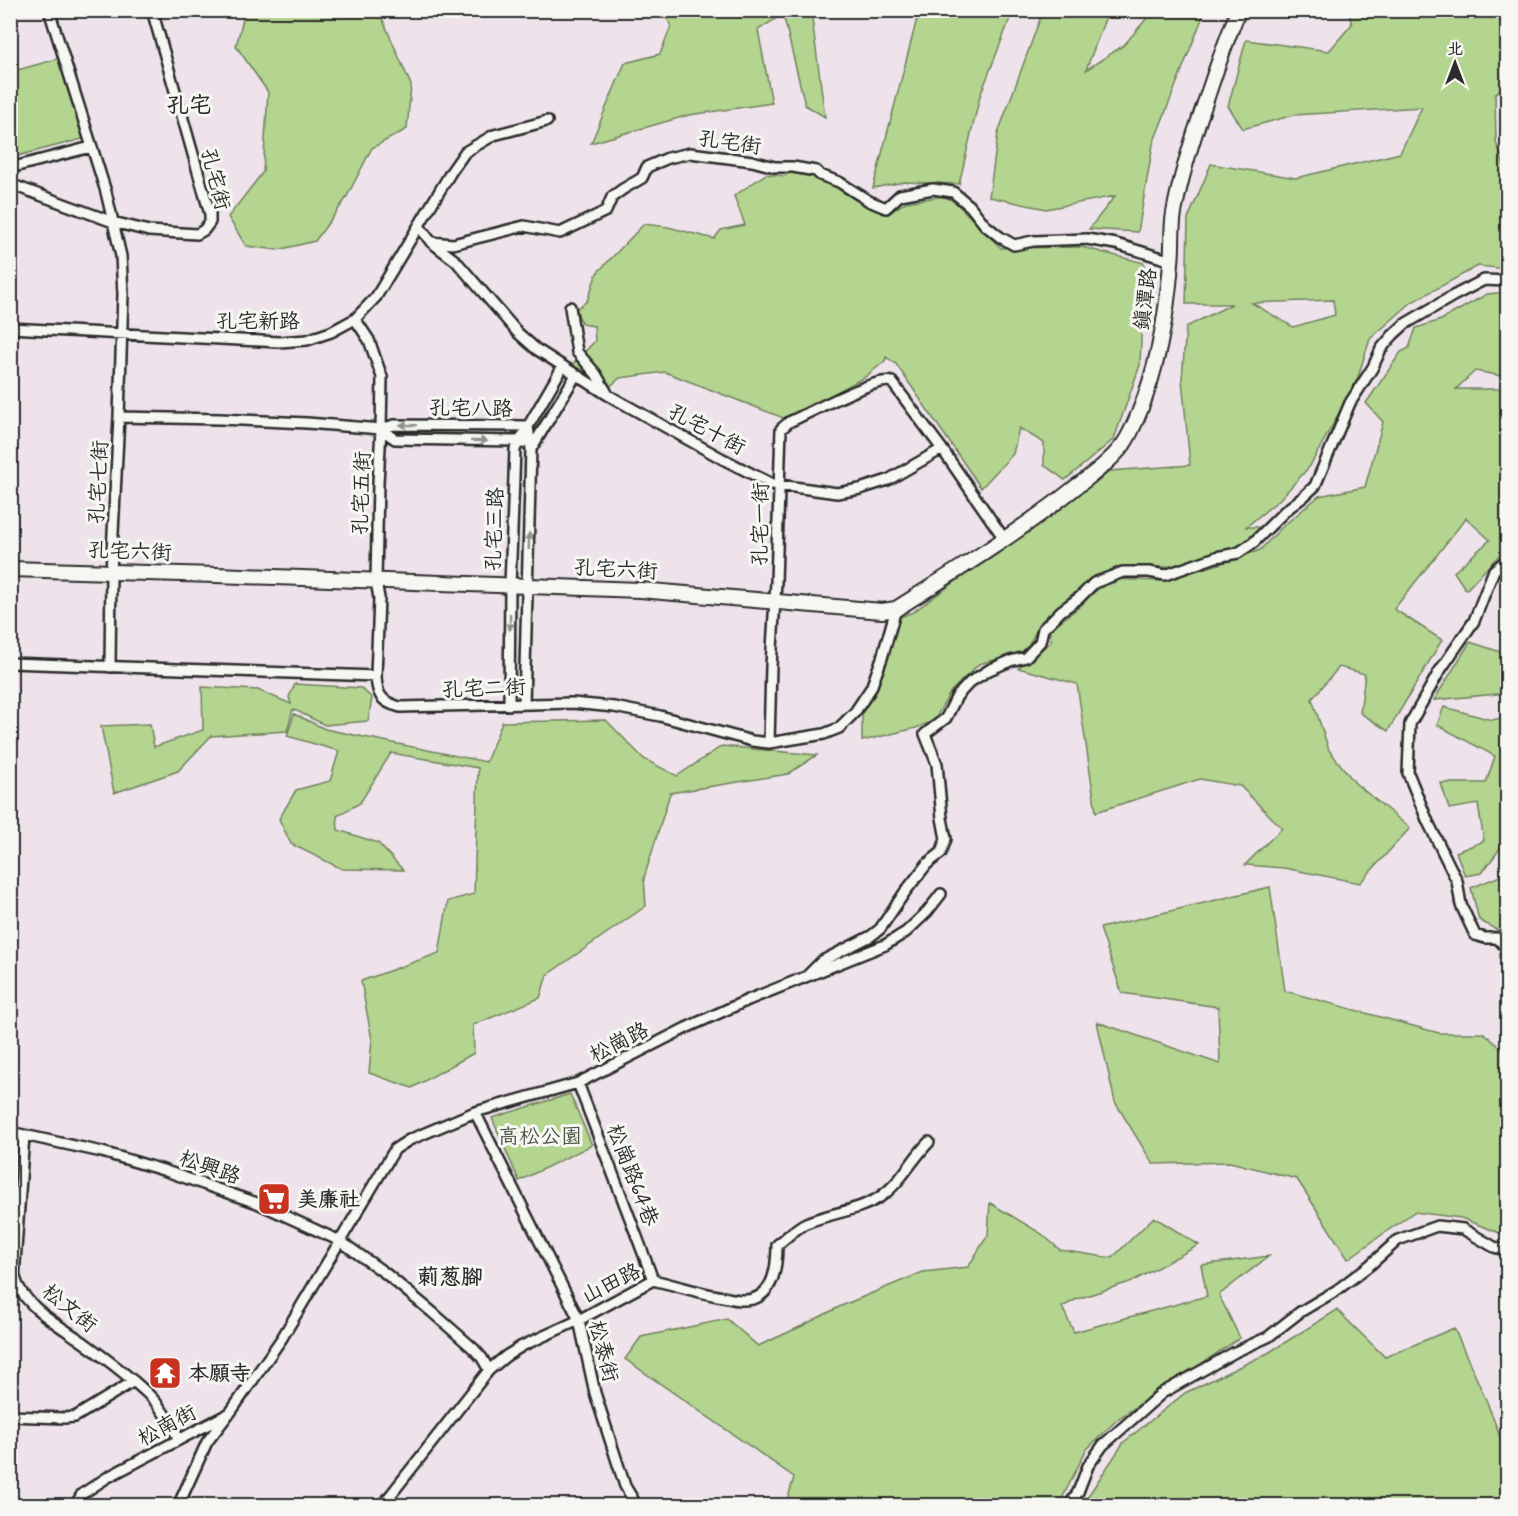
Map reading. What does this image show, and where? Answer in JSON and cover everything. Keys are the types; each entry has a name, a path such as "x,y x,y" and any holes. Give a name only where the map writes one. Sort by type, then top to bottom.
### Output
{"street":[{"path":"49,10 114,222 121,256 122,334"},
{"name":"孔宅街","path":"10,184 114,222 148,231 197,234 204,230 210,222 210,214 152,10"},
{"name":"鎮潭路","path":"1005,540 1099,469 1123,445 1134,425 1154,373 1162,337 1172,261 1171,234 1174,212 1188,151 1239,10"},
{"name":"孔宅新路","path":"10,328 289,342 307,340 331,332 355,319 376,297 465,152 494,135 548,121"},
{"path":"12,164 91,147"},
{"name":"孔宅街","path":"431,242 453,244 524,225 560,233 606,211 612,197 642,178 647,167 668,158 690,153 752,161 775,167 816,171 885,208 900,195 933,189 953,192 970,206 985,225 1000,237 1014,244 1087,239 1116,244 1172,261"},
{"path":"418,226 431,242"},
{"name":"孔宅十街","path":"431,242 456,261 518,333 536,349 608,395 772,484 837,493 860,489 888,480 942,449"},
{"path":"804,978 822,962 880,929 927,864 941,853 946,839 937,764 926,734 946,718 957,696 970,682 989,670 1026,657 1040,642 1043,629 1060,611 1079,598 1094,583 1124,572 1166,575 1216,557 1238,553 1253,543 1286,510 1315,486 1350,403 1381,350 1393,335 1405,324 1484,280 1508,281"},
{"path":"570,307 577,352 596,374 608,395"},
{"name":"孔宅五街","path":"355,319 369,340 382,377 376,581 379,598 376,676"},
{"name":"孔宅七街","path":"110,667 111,572 122,334"},
{"name":"孔宅三路","path":"509,705 510,585 515,449 563,366"},
{"name":"孔宅三路","path":"524,704 531,448 576,375"},
{"name":"孔宅一街","path":"769,743 781,429 789,422 869,385 887,380 892,382 942,449"},
{"name":"孔宅八路","path":"119,417 220,419 381,429 394,424 528,426 531,448"},
{"name":"孔宅八路","path":"381,429 395,439 519,441 531,448"},
{"path":"896,609 1005,540 942,449"},
{"path":"1508,559 1494,570 1474,621 1439,672 1410,724 1408,773 1428,822 1457,881 1461,905 1475,935 1497,938 1508,949"},
{"name":"孔宅六街","path":"10,569 640,590 882,611 896,609"},
{"name":"孔宅二街","path":"376,676 376,686 381,698 387,704 400,708 572,703 614,707 660,716 752,741 769,743 824,734 839,728 855,711 871,688 896,609"},
{"path":"10,663 376,676"},
{"name":"松崗路","path":"340,1241 395,1149 409,1140 475,1112 578,1083 686,1028 748,1000 885,945 906,932 927,912 941,894"},
{"name":"松崗路64巷","path":"578,1083 653,1280"},
{"name":"松泰街","path":"475,1112 579,1320 595,1393 625,1486 637,1506"},
{"name":"松興路","path":"10,1132 102,1152 164,1170 257,1203 340,1241 432,1312 474,1349 489,1370"},
{"name":"松文街","path":"24,1135 15,1278 31,1302 45,1317 85,1343 150,1396 163,1412 179,1439"},
{"name":"山田路","path":"382,1506 489,1370 506,1356 653,1280 742,1301 754,1299 766,1291 773,1278 776,1269 777,1245 804,1224 852,1209 880,1197 899,1181 902,1174 929,1142"},
{"path":"1069,1506 1078,1492 1088,1467 1103,1445 1162,1394 1235,1352 1268,1337 1300,1312 1337,1290 1398,1240 1437,1226 1463,1229 1508,1251"},
{"name":"松南街","path":"75,1506 82,1494 95,1485 230,1413 282,1338 340,1241"},
{"path":"10,1416 75,1417 134,1381"},
{"path":"178,1506 207,1442 230,1413"}],"green space":[{"path":"245,11 379,11 411,85 407,129 372,148 345,200 315,241 278,250 246,246 228,217 263,172 268,92 236,46"},
{"path":"663,11 811,11 825,117 805,105 783,14 758,30 772,103 689,115 591,143 625,63 660,54 671,26"},
{"path":"919,11 1013,11 980,96 959,184 904,182 873,188"},
{"path":"1043,11 1108,11 1086,70 1124,45 1153,11 1205,11 1153,144 1138,232 1089,229 1115,196 1046,209 989,197 998,133"},
{"path":"1348,11 1507,11 1507,83 1495,94 1496,142 1507,174 1507,269 1478,266 1412,302 1370,339 1357,380 1310,466 1280,499 1246,527 1261,527 1243,544 1190,562 1166,567 1120,566 1071,595 1035,633 1025,652 979,664 951,691 934,721 916,728 862,741 862,710 875,695 900,617 913,612 1096,480 1098,482 1109,471 1190,465 1182,379 1186,327 1232,304 1186,304 1188,219 1211,164 1296,178 1400,153 1422,107 1294,115 1243,129 1228,106 1246,40 1329,51 1352,24","holes":["1333,300 1335,315 1293,327 1252,303"]},
{"path":"61,58 86,138 17,156 11,142 10,72"},
{"path":"792,171 824,174 878,207 891,212 906,202 944,196 955,202 1001,248 1082,247 1144,263 1140,365 1114,439 1065,480 1044,465 1044,443 1019,428 1013,454 981,488 896,364 886,357 885,361 865,377 786,419 665,372 620,378 608,388 572,365 595,341 594,326 582,324 576,309 587,301 597,273 644,224 668,227 714,239 721,230 745,225 734,196 766,174 785,176"},
{"path":"1507,292 1507,377 1475,371 1456,389 1503,389 1507,387 1507,547 1466,590 1454,572 1490,540 1466,518 1394,609 1442,640 1388,731 1360,713 1365,674 1339,667 1312,699 1329,750 1355,783 1410,828 1360,883 1284,868 1245,865 1282,828 1240,786 1200,779 1096,812 1077,684 1018,668 1051,642 1050,629 1077,609 1094,592 1114,579 1159,581 1260,550 1282,527 1319,496 1365,487 1383,422 1366,403 1401,352 1409,348 1416,328 1441,320 1487,294"},
{"path":"1470,642 1507,654 1507,693 1434,700"},
{"path":"295,684 361,688 372,698 368,721 325,725 293,709 287,731 211,736 178,771 114,793 101,726 150,724 154,747 203,730 202,687 258,690 291,704 289,697"},
{"path":"1444,707 1492,720 1507,717 1507,839 1482,873 1465,876 1456,852 1484,841 1478,804 1449,809 1441,783 1486,783 1495,756 1437,725"},
{"path":"294,714 325,729 486,762 502,722 606,720 644,759 677,776 722,746 817,755 788,774 670,793 644,878 646,906 547,975 540,998 473,1025 474,1053 412,1088 369,1073 372,1040 361,981 439,953 448,901 474,894 478,768 391,753 360,803 337,816 338,830 378,843 403,870 342,869 291,844 279,819 296,790 330,781 339,751 287,736"},
{"path":"1507,873 1507,936 1479,920 1471,888"},
{"path":"1270,887 1285,991 1439,1033 1484,1033 1507,1054 1507,1236 1461,1218 1414,1212 1348,1259 1297,1179 1230,1162 1153,1164 1115,1102 1097,1022 1220,1064 1218,1007 1122,993 1100,928"},
{"name":"高松公園","path":"570,1094 592,1145 519,1181 492,1118"},
{"path":"990,1203 1042,1234 1060,1250 1112,1258 1154,1217 1199,1245 1133,1281 1077,1299 1062,1307 1074,1332 1207,1296 1201,1265 1269,1256 1219,1295 1240,1338 1119,1418 1086,1450 1059,1505 786,1505 794,1477 625,1359 641,1337 727,1319 758,1346 841,1306 923,1272 968,1267 988,1235"},
{"path":"1337,1310 1385,1357 1454,1328 1487,1402 1507,1455 1507,1505 1082,1505 1124,1442 1185,1393 1268,1353"}],"place":[{"name":"美廉社","path":"274,1199"},
{"name":"本願寺","path":"165,1373"}],"district":[{"name":"孔宅","path":"189,104"},
{"name":"莿葱腳","path":"450,1276"}]}
